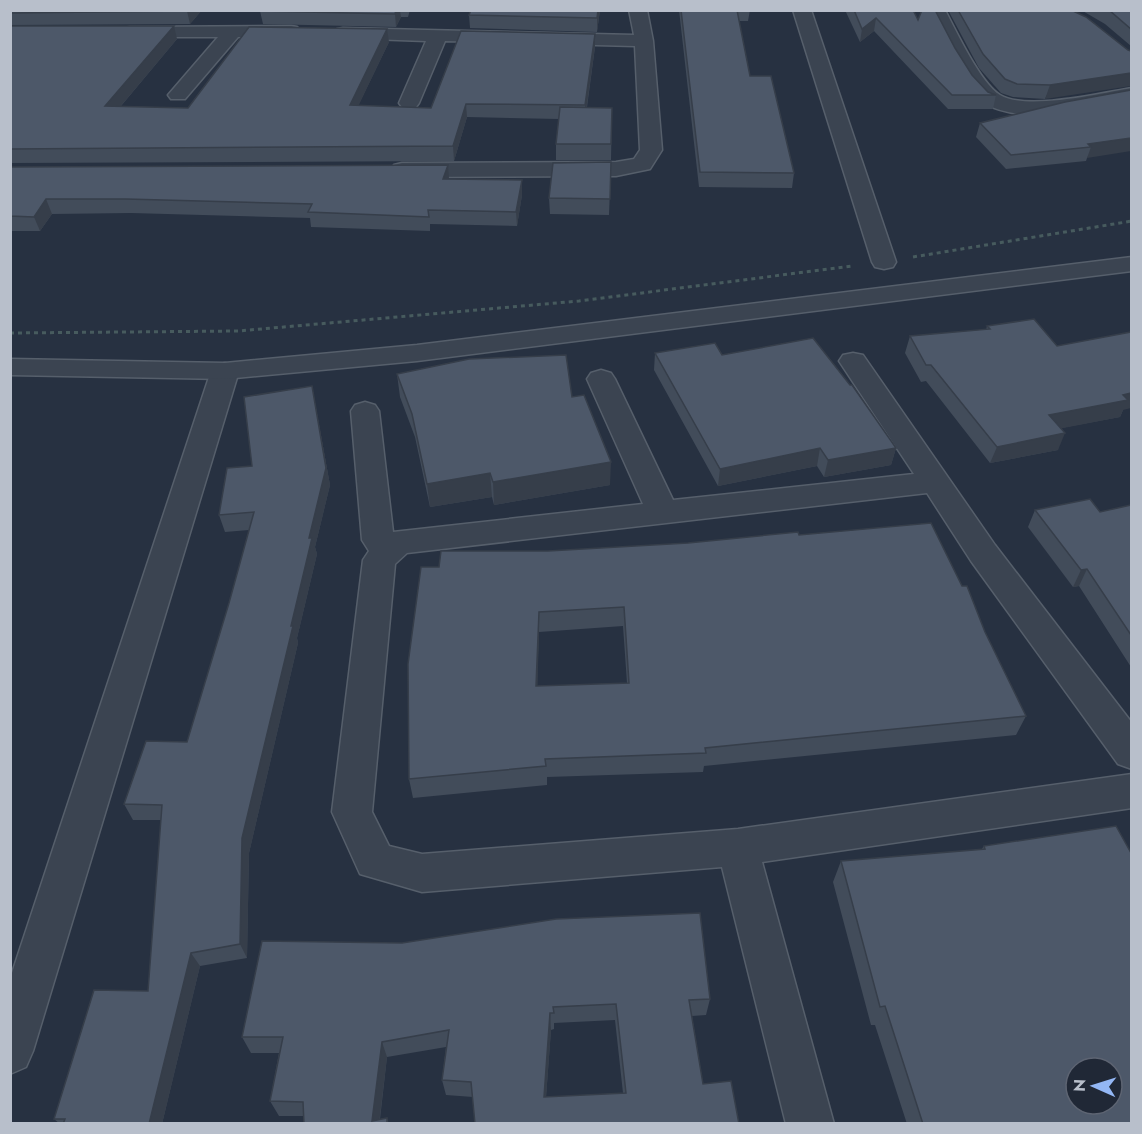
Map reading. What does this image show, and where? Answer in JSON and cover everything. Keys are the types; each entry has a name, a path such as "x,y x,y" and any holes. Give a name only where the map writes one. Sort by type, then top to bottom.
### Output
{"street":[{"path":"379,170 616,169 642,164 651,150 644,40 638,10"},
{"path":"802,10 884,262"},
{"path":"936,10 954,44 990,98 1005,106 1030,109 1131,94"},
{"path":"178,95 233,31"},
{"path":"107,32 319,32 644,40"},
{"path":"409,103 438,35"},
{"path":"10,368 225,371 429,352 1131,264"},
{"path":"853,361 982,553 1131,753"},
{"path":"10,1051 225,371"},
{"path":"602,379 663,513"},
{"path":"365,411 378,540 388,552"},
{"path":"935,482 398,542 379,560 352,812 375,861 422,873 738,847 1131,791"},
{"path":"738,847 810,1124"}],"path":[{"path":"10,333 238,331 579,301 884,262 1131,221"}],"building":[{"path":"10,10 188,10 10,13"},
{"path":"261,10 396,10 395,14"},
{"path":"471,10 598,10 597,18 469,15"},
{"path":"681,10 737,10 750,76 771,76 794,173 700,172"},
{"path":"854,10 913,10 918,20 922,10 935,10 972,75 988,92 996,95 952,95 876,18 862,29"},
{"path":"958,10 1071,10 1086,17 1131,51 1131,73 1050,85 1017,84 1005,79 983,54"},
{"path":"1108,10 1131,10 1131,29 1110,11"},
{"path":"10,26 174,26 105,106 188,108 249,27 387,29 350,105 431,108 461,31 595,34 585,105 466,104 453,146 10,149"},
{"path":"1131,90 1131,138 1088,144 1091,147 1011,155 980,123 1065,102"},
{"path":"560,107 612,108 611,144 556,144"},
{"path":"611,162 610,199 549,198 553,163"},
{"path":"448,165 443,179 522,180 516,212 428,210 429,217 308,212 312,204 46,199 34,217 10,216 10,167"},
{"path":"1034,319 1057,346 1131,332 1131,393 1123,395 1128,400 1049,415 1065,433 997,447 931,365 926,365 910,336 990,329 987,326"},
{"path":"813,338 852,385 896,448 828,460 820,448 720,469 655,353 715,343 722,355"},
{"path":"566,355 572,397 584,395 611,462 493,482 490,473 427,484 412,414 397,374 469,359"},
{"path":"312,386 326,468 309,538 312,538 291,626 293,626 242,838 240,944 191,953 149,1124 63,1124 65,1119 54,1119 94,990 148,991 162,805 124,804 146,741 187,742 229,603 254,512 219,515 227,468 252,466 244,397"},
{"path":"1090,499 1100,512 1131,505 1131,635 1087,569 1081,570 1035,510"},
{"path":"931,523 962,586 967,586 985,632 1026,716 705,748 706,753 545,759 546,766 409,779 408,664 421,567 439,567 441,551 548,551 688,543 798,532 799,535","holes":["624,607 629,683 536,686 539,612"]},
{"path":"1116,826 1131,853 1131,1124 923,1124 885,1006 880,1007 841,861 985,849 984,846"},
{"path":"700,913 710,999 689,1000 703,1084 731,1081 739,1124 475,1124 471,1082 442,1080 449,1030 382,1042 372,1121 387,1118 387,1124 304,1124 303,1102 270,1101 283,1037 242,1037 262,941 402,943 556,919","holes":["616,1004 626,1093 544,1097 550,1013 554,1013 553,1007"]}]}
